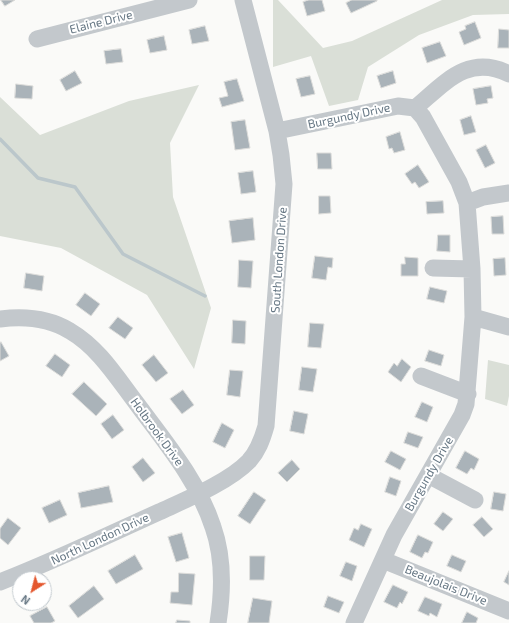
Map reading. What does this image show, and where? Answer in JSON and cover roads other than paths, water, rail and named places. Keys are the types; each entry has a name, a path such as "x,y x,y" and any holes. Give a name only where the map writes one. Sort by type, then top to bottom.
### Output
{"street":[{"name":"Elaine Drive","path":"37,38 189,0"},
{"name":"South London Drive","path":"199,493 235,472 248,461 260,445 266,426 284,197 283,170 277,131 243,0"},
{"path":"415,108 443,83 462,71 483,66 494,68 509,74"},
{"name":"Burgundy Drive","path":"277,131 380,108 406,106 415,108 423,117 442,150 467,203 472,269 473,317 468,394 462,415 382,560 354,623"},
{"path":"467,203 483,197 509,193"},
{"path":"434,268 472,269"},
{"name":"Holbrook Drive","path":"0,319 18,316 45,320 69,330 91,346 158,432 199,493 214,528 222,562 218,623"},
{"path":"473,317 509,327"},
{"path":"421,376 468,394"},
{"path":"428,475 475,500"},
{"name":"North London Drive","path":"0,582 49,563 199,493"},
{"name":"Beaujolais Drive","path":"382,560 509,611"}],"waterway":[{"path":"0,139 38,178 75,187 123,254 205,296"}]}
